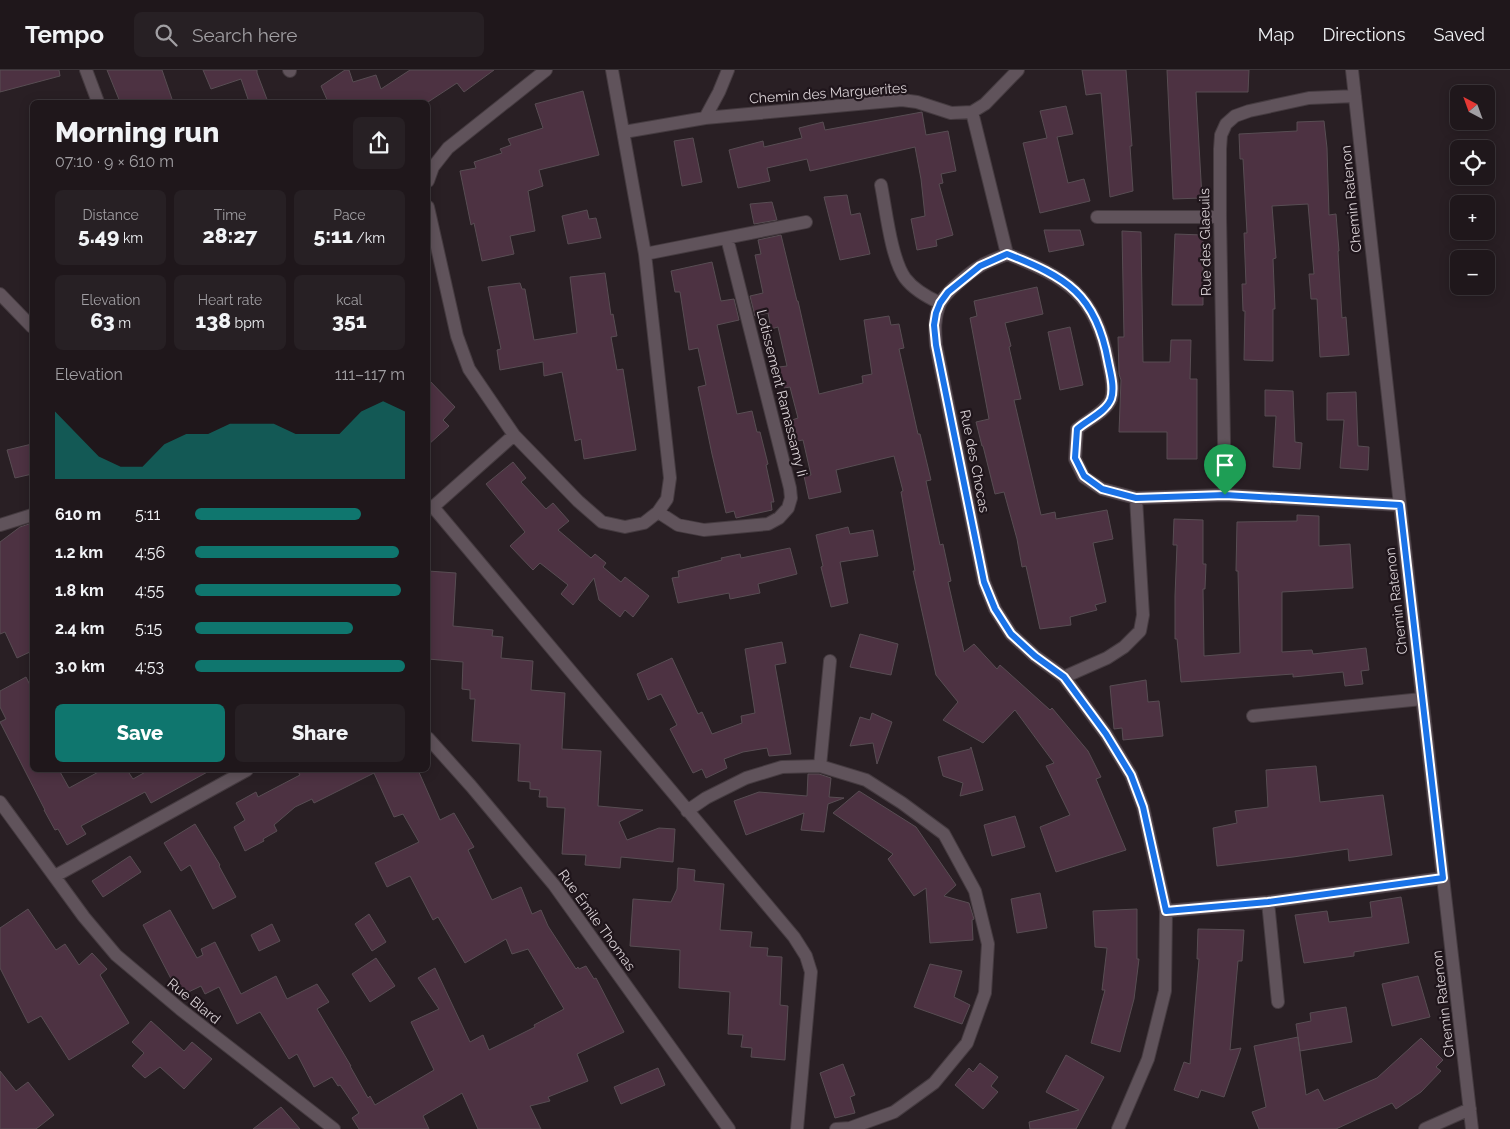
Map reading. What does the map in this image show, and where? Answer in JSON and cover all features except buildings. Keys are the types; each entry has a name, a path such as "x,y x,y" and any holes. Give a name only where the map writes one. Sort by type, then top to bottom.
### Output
{"street":[{"path":"86,70 97,100"},
{"path":"430,175 433,166 448,148 546,70"},
{"path":"430,217 457,336 470,370 514,435 578,501 602,522 626,528 644,523 658,512 667,499 670,478 645,254 612,70"},
{"path":"705,118 720,92 728,70"},
{"path":"1018,70 985,104 972,112 1007,254 1039,267 1062,280 1081,297 1100,328 1112,386 1111,399 1103,410 1077,429 1075,458 1084,476 1102,489 1136,498 1225,495 1400,505"},
{"name":"Chemin Ratenon","path":"1352,70 1472,1129"},
{"name":"Rue des Glaeuils","path":"1225,495 1220,217 1221,135 1226,124 1235,116 1257,109 1309,98 1355,96"},
{"name":"Chemin des Marguerites","path":"624,132 705,118 902,100 918,102 951,113 972,112"},
{"path":"882,185 896,262 906,279 920,292 940,303"},
{"path":"1098,217 1220,217"},
{"path":"645,254 806,222"},
{"name":"Lotissement Ramassamy Ii","path":"658,512 678,525 704,530 768,524 779,518 788,508 791,498 727,238"},
{"name":"Rue des Chocas","path":"1007,254 980,266 948,292 940,303 934,325 936,345 984,582 995,609 1011,634 1035,656 1064,677 1106,734 1131,775 1143,807 1166,911 1165,991 1148,1059 1118,1129"},
{"path":"0,294 30,325"},
{"path":"514,435 430,507 794,937 806,956 811,972 797,1129"},
{"path":"1064,677 1108,658 1124,647 1140,631 1144,615 1136,498"},
{"path":"0,525 30,516"},
{"path":"820,766 830,662"},
{"path":"1253,716 1422,699"},
{"name":"Rue Émile Thomas","path":"430,740 554,885 729,1129"},
{"path":"687,811 706,798 746,778 782,767 820,766 866,780 902,803 944,834 975,891 988,944 985,993 967,1043 934,1083 894,1112 850,1128 836,1129"},
{"path":"55,876 243,772"},
{"name":"Rue Blard","path":"0,802 84,917 116,955 180,1009 334,1129"},
{"path":"1166,911 1268,902 1443,878"},
{"path":"1268,902 1278,1002"},
{"path":"1425,1129 1470,1109"}],"route":[{"path":"1007,254 1039,267 1069,285 1081,297 1100,328 1112,386 1111,399 1103,410 1077,429 1075,458 1084,476 1102,489 1136,498 1225,495 1400,505 1443,878 1268,902 1166,911 1143,807 1131,775 1106,734 1064,677 1035,656 1011,634 995,609 984,582 936,345 934,325 940,303 948,292 980,266 1007,254"}]}
